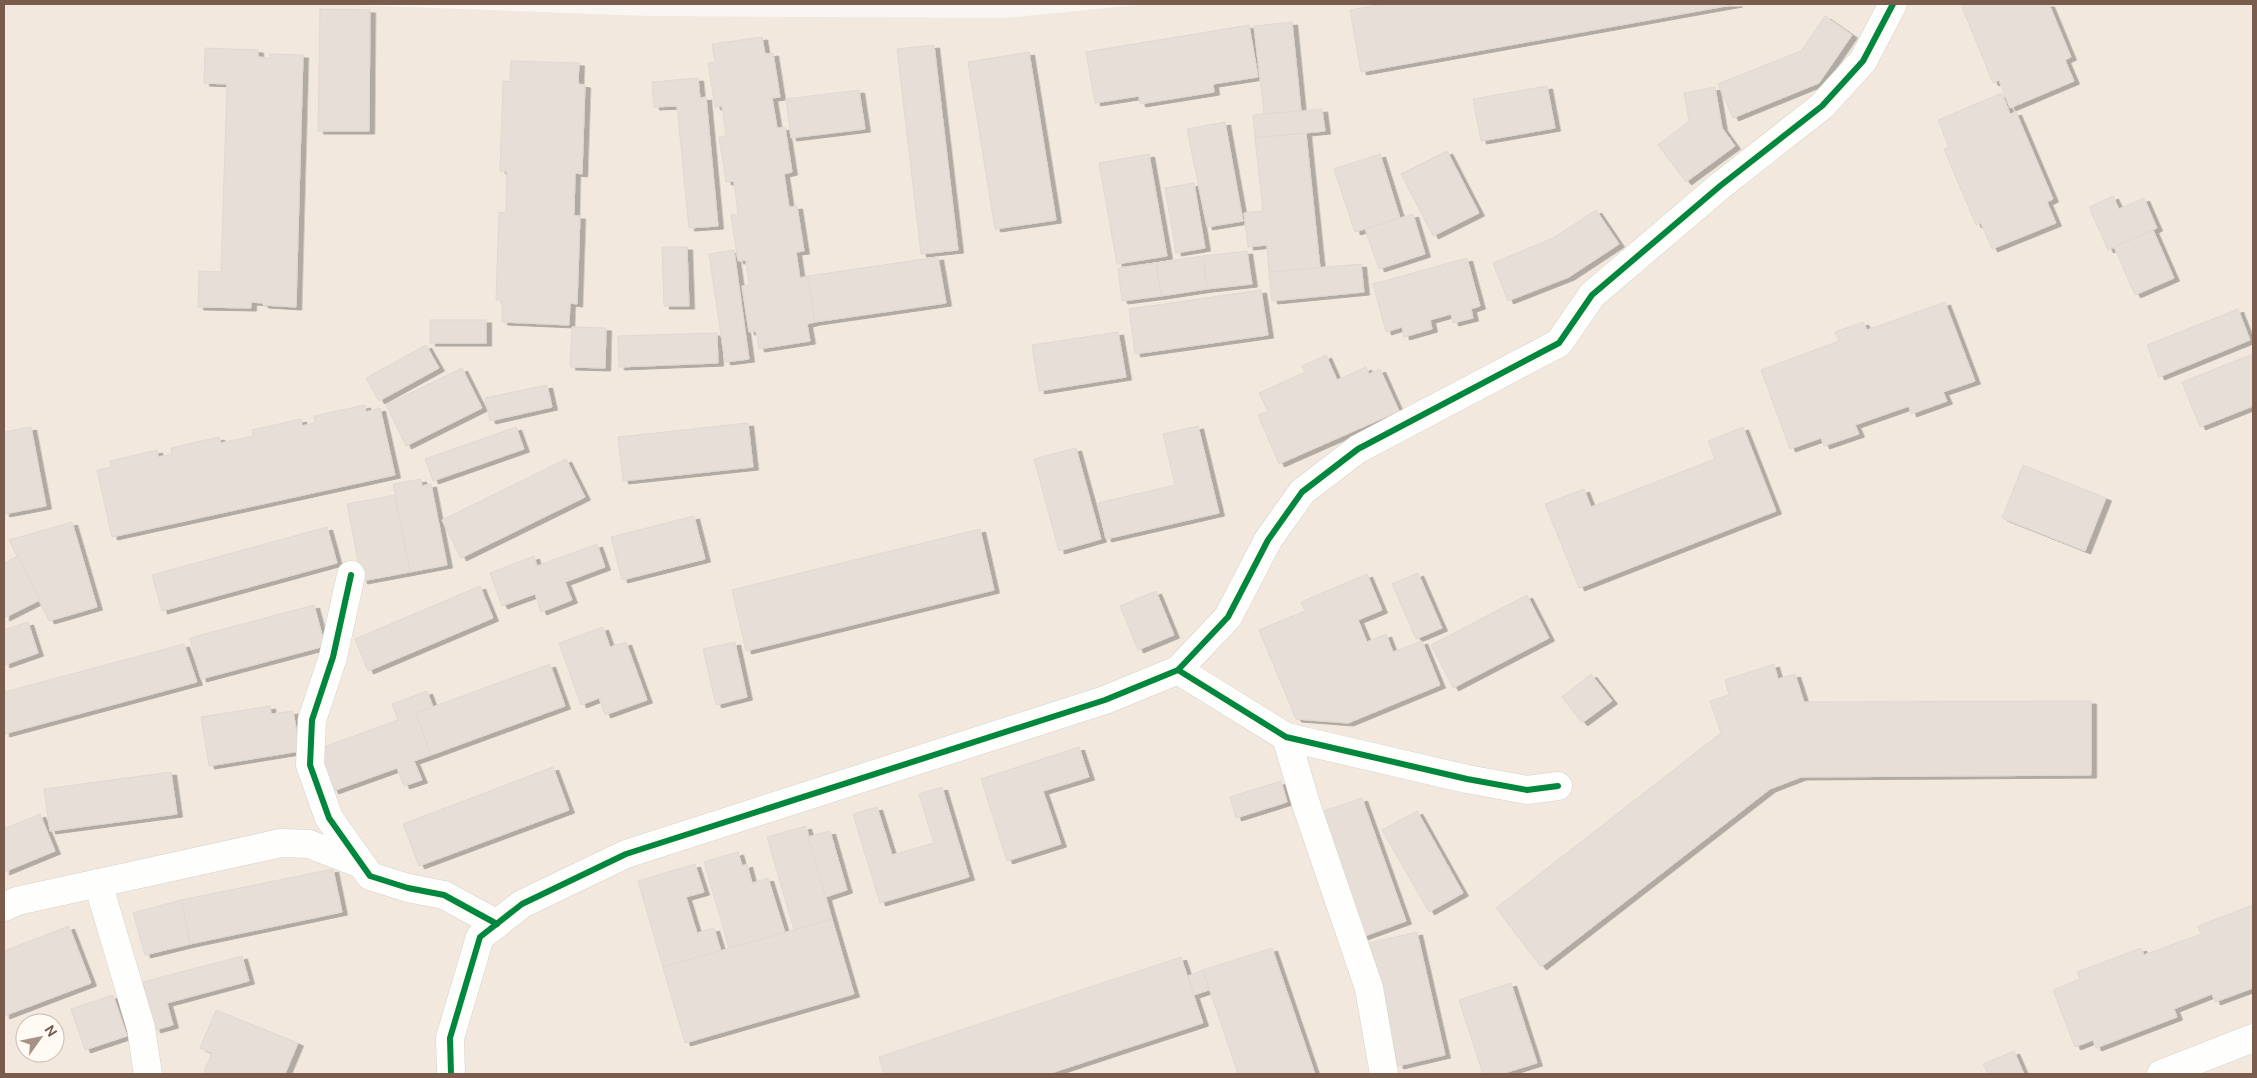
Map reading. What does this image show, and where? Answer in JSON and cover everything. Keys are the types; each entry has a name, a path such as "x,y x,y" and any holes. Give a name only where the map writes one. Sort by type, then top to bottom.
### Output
{"street":[{"path":"451,1074 450,1038 480,938 522,904 626,854 1105,700 1178,670 1228,617 1268,540 1302,492 1358,449 1559,343 1592,295 1720,186 1822,106 1863,61 1893,4"},
{"path":"351,575 333,657 312,720 310,765 329,818 370,876 408,888 444,895 497,924"},
{"path":"1178,670 1286,737 1467,779 1510,787 1527,790 1558,786"},
{"path":"1286,737 1307,807 1369,988 1384,1074"},
{"path":"4,906 17,901 280,843 309,844 362,864"},
{"path":"98,883 141,1028 148,1074"},
{"path":"2161,1074 2253,1038"}],"shaded area":[{"path":"4,4 325,4 649,16 1005,18 1146,4 2253,4 2253,1074 4,1074"}],"building":[{"path":"1382,4 1737,4 1361,72 1350,10"},
{"path":"1966,4 2049,4 2071,57 2065,60 2074,81 2010,108 1999,80 1993,83 1962,7"},
{"path":"320,9 370,10 369,131 318,131"},
{"path":"1825,16 1852,35 1819,83 1733,118 1718,84 1801,51"},
{"path":"1292,22 1301,111 1264,114 1254,26"},
{"path":"1249,25 1258,77 1213,84 1214,92 1140,104 1139,96 1095,103 1086,52"},
{"path":"762,37 765,54 773,53 780,97 772,98 777,128 785,127 792,172 784,174 789,207 797,206 804,251 796,252 800,278 808,276 815,322 807,324 810,341 759,349 756,331 749,332 742,286 749,285 746,260 738,261 731,215 738,214 734,181 726,182 719,137 726,136 722,106 715,107 708,63 715,62 712,44"},
{"path":"934,45 958,250 921,254 897,49"},
{"path":"205,48 258,50 258,57 269,58 270,54 303,55 296,307 263,305 263,303 251,302 251,308 198,307 199,271 221,272 227,84 204,83"},
{"path":"1029,52 1056,220 995,229 968,62"},
{"path":"511,61 579,63 578,84 585,85 582,174 575,173 574,216 580,216 577,304 570,303 569,325 502,322 502,300 496,300 499,212 506,213 507,171 500,171 503,81 510,82"},
{"path":"698,78 700,98 706,97 718,226 689,228 677,106 654,107 652,82"},
{"path":"1547,86 1555,128 1481,141 1473,99"},
{"path":"1715,87 1722,128 1735,146 1686,182 1658,145 1689,121 1684,93"},
{"path":"859,90 865,129 791,138 786,99"},
{"path":"2002,93 2010,114 2016,112 2053,199 2047,202 2056,223 1992,249 1981,223 1976,225 1944,149 1949,147 1938,120"},
{"path":"1322,109 1325,131 1255,138 1253,115"},
{"path":"1225,122 1243,221 1207,227 1187,129"},
{"path":"1306,133 1320,268 1269,272 1267,245 1248,247 1244,213 1263,211 1255,138"},
{"path":"1447,151 1479,213 1433,236 1401,174"},
{"path":"1149,154 1167,256 1117,264 1099,163"},
{"path":"1380,154 1400,218 1355,232 1334,169"},
{"path":"1194,183 1205,248 1176,253 1165,188"},
{"path":"2113,196 2119,209 2144,198 2157,228 2108,250 2089,207"},
{"path":"1596,210 1619,244 1569,277 1508,301 1493,263 1553,238"},
{"path":"1413,214 1425,254 1379,269 1365,229"},
{"path":"2153,230 2174,278 2135,295 2114,247"},
{"path":"662,247 687,247 689,306 664,306"},
{"path":"734,250 749,359 725,362 709,254"},
{"path":"1247,251 1252,284 1207,289 1203,256"},
{"path":"1203,256 1207,289 1161,296 1156,263"},
{"path":"938,257 946,303 815,322 808,276"},
{"path":"1467,258 1480,306 1471,309 1473,318 1453,323 1451,314 1430,320 1432,329 1404,337 1402,327 1386,332 1373,284"},
{"path":"1156,263 1161,296 1122,301 1118,268"},
{"path":"1361,264 1364,292 1272,301 1269,272"},
{"path":"1261,290 1268,335 1135,354 1129,309"},
{"path":"1945,302 1975,381 1943,392 1947,401 1911,414 1909,406 1855,425 1859,434 1824,446 1821,438 1790,449 1761,370 1839,341 1835,332 1863,322 1867,330"},
{"path":"2238,309 2250,340 2159,377 2147,345"},
{"path":"430,320 486,320 486,343 430,343"},
{"path":"572,327 606,328 605,368 570,367"},
{"path":"1118,332 1126,377 1039,391 1032,345"},
{"path":"717,333 718,363 619,367 618,336"},
{"path":"426,345 439,368 379,401 366,378"},
{"path":"2253,354 2253,406 2200,427 2182,382"},
{"path":"1326,355 1337,380 1366,367 1369,374 1380,369 1399,411 1279,464 1258,415 1268,411 1259,393 1305,372 1302,366"},
{"path":"462,368 482,408 406,446 386,405"},
{"path":"547,385 552,407 490,421 485,398"},
{"path":"365,405 366,412 380,408 395,475 112,537 97,470 111,467 110,461 157,450 158,457 172,454 171,448 219,437 221,443 253,436 252,430 301,419 302,426 315,423 314,416"},
{"path":"748,423 753,467 623,481 618,437"},
{"path":"1198,426 1219,513 1106,539 1098,503 1175,485 1163,434"},
{"path":"31,427 46,506 4,514 4,432"},
{"path":"516,427 524,449 433,481 425,459"},
{"path":"1743,427 1776,511 1579,588 1545,504 1584,489 1591,507 1715,459 1708,441"},
{"path":"1076,448 1101,539 1059,551 1034,459"},
{"path":"566,459 585,497 461,558 442,520"},
{"path":"2023,465 2106,498 2085,551 2002,518"},
{"path":"421,479 422,486 431,484 447,565 410,572 393,484"},
{"path":"395,495 410,572 362,581 347,504"},
{"path":"694,516 705,559 622,580 611,537"},
{"path":"72,522 97,607 49,621 9,540"},
{"path":"327,527 337,563 162,611 152,575"},
{"path":"980,529 994,590 746,651 732,590"},
{"path":"597,544 605,567 565,582 572,600 541,612 535,594 502,606 490,573 534,556 537,566"},
{"path":"18,556 40,600 4,618 4,563"},
{"path":"1418,573 1442,628 1416,639 1392,584"},
{"path":"1367,574 1382,610 1358,620 1367,642 1386,634 1393,652 1422,641 1440,685 1348,723 1296,719 1259,630 1305,611 1301,602"},
{"path":"480,586 493,618 368,671 355,639"},
{"path":"1156,591 1174,635 1138,650 1120,606"},
{"path":"1527,595 1549,638 1453,688 1431,645"},
{"path":"314,605 325,646 201,679 190,638"},
{"path":"28,622 38,653 4,665 4,630"},
{"path":"603,627 610,647 626,642 647,700 605,715 599,698 581,705 559,643"},
{"path":"735,642 747,697 716,705 703,649"},
{"path":"184,644 197,682 4,734 4,692"},
{"path":"550,664 565,706 431,755 416,713"},
{"path":"1774,664 1778,679 1795,674 1804,702 2091,701 2091,775 1801,777 1770,789 1541,967 1496,908 1721,733 1710,701 1729,695 1725,680"},
{"path":"1591,674 1612,701 1582,723 1562,697"},
{"path":"427,691 433,707 416,713 431,755 414,761 422,780 404,786 397,768 333,791 318,749 398,720 392,704"},
{"path":"270,706 271,714 293,711 300,751 209,766 201,717"},
{"path":"1079,747 1089,777 1043,791 1061,844 1007,861 981,779"},
{"path":"553,767 569,810 419,866 403,824"},
{"path":"171,772 177,814 50,831 44,789"},
{"path":"1281,781 1287,802 1236,818 1230,797"},
{"path":"942,787 969,877 880,903 853,814 877,807 892,855 934,843 919,794"},
{"path":"1362,798 1406,921 1362,937 1318,813"},
{"path":"1417,811 1463,893 1429,912 1382,830"},
{"path":"40,814 55,851 4,872 4,829"},
{"path":"806,826 832,919 794,930 767,837"},
{"path":"830,831 847,890 826,897 808,837"},
{"path":"738,852 742,866 747,864 752,883 768,878 785,933 729,948 704,862"},
{"path":"695,864 704,892 686,897 697,933 714,928 721,951 663,967 638,881"},
{"path":"333,869 342,912 190,944 181,900"},
{"path":"181,900 190,944 145,955 133,913"},
{"path":"2253,905 2253,988 2215,1002 2212,994 2174,1009 2177,1017 2096,1048 2093,1040 2075,1047 2053,990 2080,979 2077,972 2141,948 2144,955 2201,934 2198,926"},
{"path":"832,919 854,994 685,1043 663,967"},
{"path":"69,926 91,983 4,1016 4,951"},
{"path":"1417,932 1445,1055 1398,1066 1369,943"},
{"path":"1272,948 1315,1074 1238,1074 1203,970"},
{"path":"242,956 249,981 167,1003 173,1025 155,1030 143,982"},
{"path":"1181,957 1203,1023 1048,1074 884,1074 879,1057"},
{"path":"1203,970 1209,990 1194,995 1188,976"},
{"path":"1511,983 1537,1063 1501,1074 1483,1074 1459,1000"},
{"path":"113,995 127,1036 85,1050 71,1009"},
{"path":"216,1010 298,1043 285,1074 264,1074 258,1072 257,1074 203,1074 212,1053 200,1048"},
{"path":"2014,1051 2024,1074 1988,1074 1983,1064"}],"cycle path":[{"path":"451,1074 450,1038 480,937 522,904 626,854 1105,700 1178,670 1228,617 1268,540 1302,492 1358,449 1559,343 1592,295 1720,186 1822,106 1863,61 1893,4"},
{"path":"351,575 333,657 312,720 310,765 329,818 370,876 408,888 444,895 497,924"},
{"path":"1178,670 1286,737 1467,779 1527,790 1558,786"}]}
